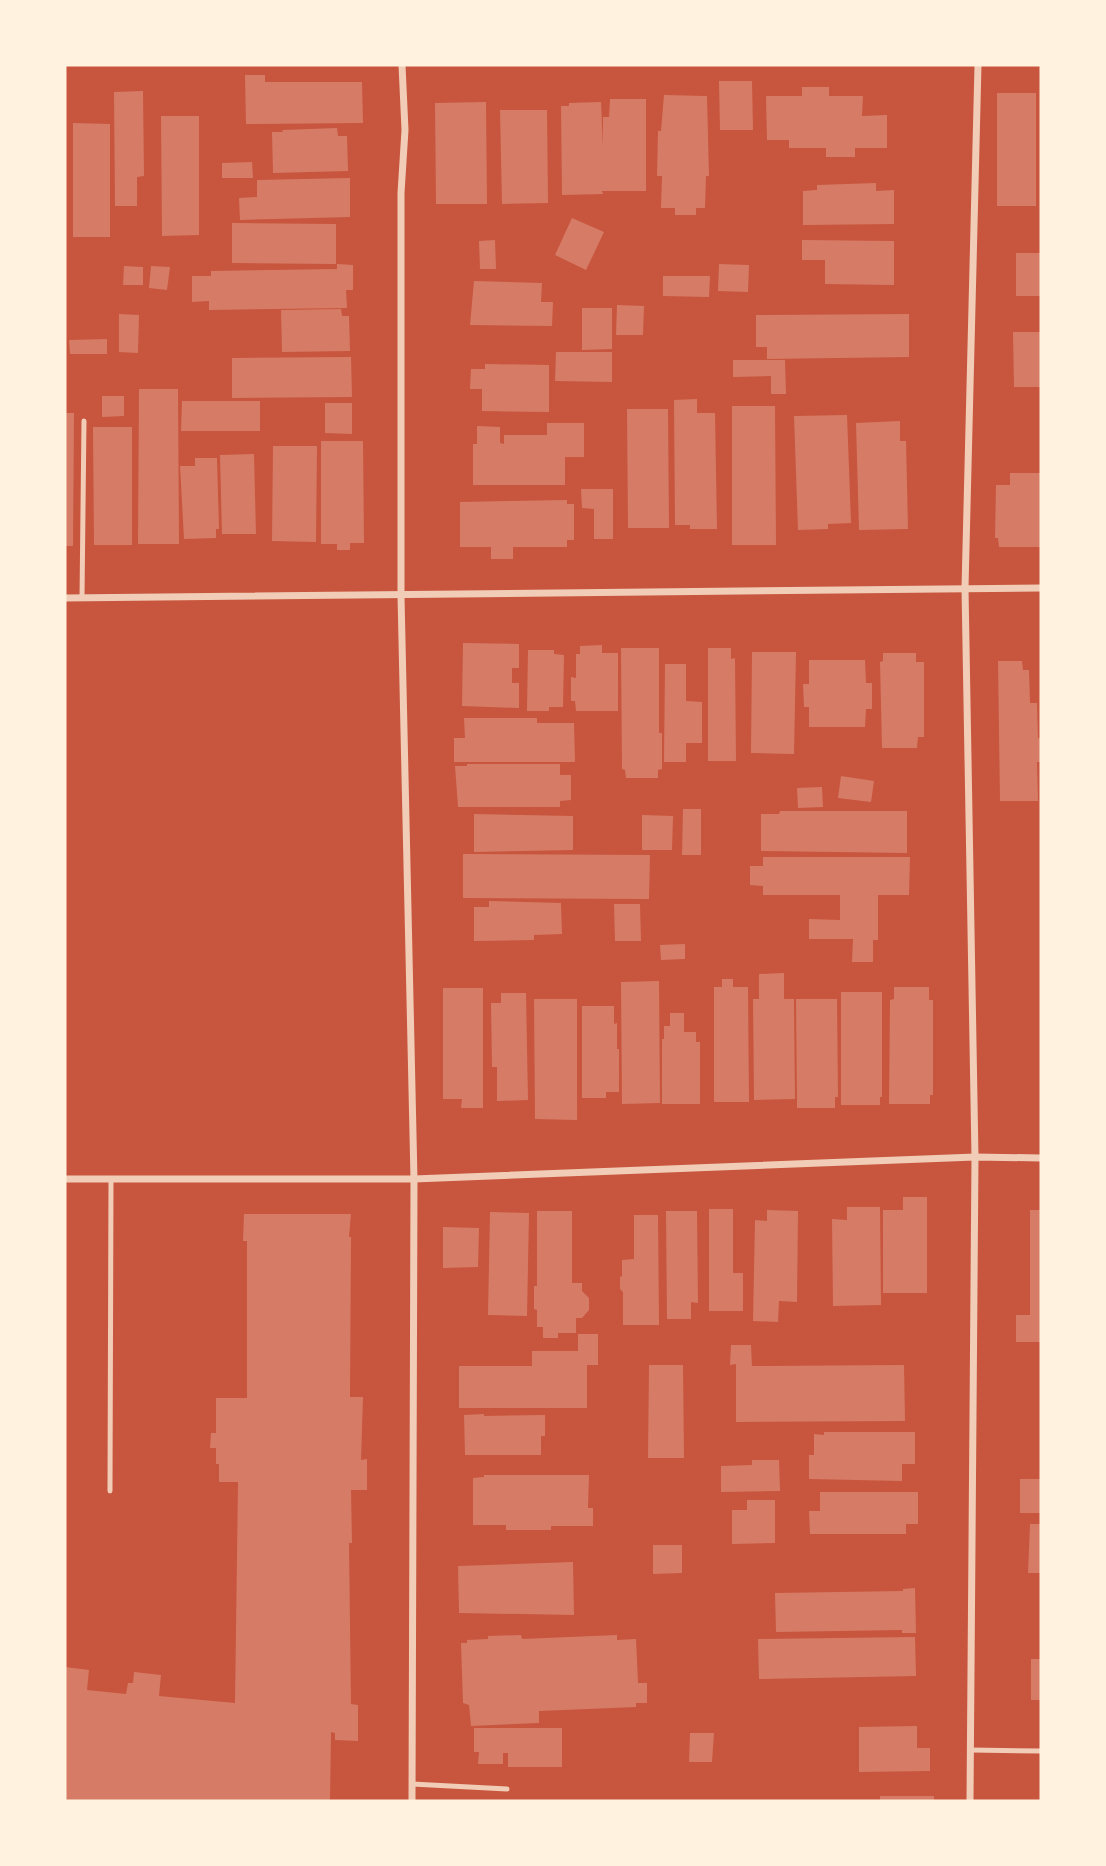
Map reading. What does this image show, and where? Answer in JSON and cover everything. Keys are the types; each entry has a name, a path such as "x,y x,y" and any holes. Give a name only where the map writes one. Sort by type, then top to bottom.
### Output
{"street":[{"path":"402,65 405,130 401,193 401,596 414,1179 412,1801"},
{"path":"970,1801 975,1157 965,588 978,65"},
{"path":"65,598 1041,588"},
{"path":"65,1179 414,1179 975,1157 1041,1158"}],"lane":[{"path":"82,598 84,421"},
{"path":"110,1491 111,1179"},
{"path":"971,1750 1041,1751"},
{"path":"412,1784 508,1789"}],"building":[{"path":"245,75 265,75 265,82 362,82 363,123 246,124"},
{"path":"719,81 752,81 753,130 720,130"},
{"path":"802,87 829,87 829,96 863,96 862,116 887,115 887,148 855,148 855,157 826,157 826,148 789,148 789,140 767,140 766,96 802,96"},
{"path":"143,91 144,176 137,177 137,206 115,206 114,92"},
{"path":"997,93 1036,93 1036,206 997,206"},
{"path":"664,95 707,96 709,176 706,176 705,208 696,208 696,215 675,215 675,208 661,208 662,176 657,176 658,131 661,131"},
{"path":"610,99 646,99 646,191 562,195 561,106 569,106 569,103 601,102 603,148 603,117 609,117"},
{"path":"486,102 487,204 436,204 435,103"},
{"path":"500,110 547,110 548,203 502,204"},
{"path":"161,116 199,116 199,235 162,236"},
{"path":"73,123 110,124 110,237 73,237"},
{"path":"337,128 338,136 347,136 348,171 273,173 272,132"},
{"path":"252,162 253,178 222,178 222,163"},
{"path":"350,178 350,217 240,220 239,198 257,197 257,180"},
{"path":"876,183 876,191 894,190 894,224 803,225 803,191 817,190 817,185"},
{"path":"572,218 604,232 586,270 555,255"},
{"path":"232,223 336,224 336,264 232,263"},
{"path":"495,240 496,269 480,269 479,241"},
{"path":"802,240 894,241 894,285 825,284 825,260 802,260"},
{"path":"1016,253 1041,253 1041,296 1016,296"},
{"path":"337,264 353,265 353,290 346,290 347,308 209,310 209,301 192,302 192,276 211,276 211,271 337,269"},
{"path":"719,264 749,265 748,292 718,291"},
{"path":"124,266 143,267 143,285 123,285"},
{"path":"151,266 170,267 167,290 149,288"},
{"path":"663,276 710,276 709,297 663,296"},
{"path":"474,281 542,283 541,302 553,302 552,326 470,325"},
{"path":"617,305 644,306 643,335 616,335"},
{"path":"582,308 612,308 612,349 582,350"},
{"path":"341,309 342,316 349,316 350,351 282,352 281,310"},
{"path":"119,314 139,315 138,353 119,352"},
{"path":"909,314 909,357 767,359 767,347 756,347 756,315"},
{"path":"1013,332 1041,332 1041,387 1014,387"},
{"path":"107,339 107,354 70,354 69,340"},
{"path":"556,352 612,352 612,382 555,381"},
{"path":"351,357 352,397 232,398 232,358"},
{"path":"733,360 785,360 786,394 771,394 771,376 733,377"},
{"path":"485,364 549,365 549,412 482,411 482,389 470,389 471,369 485,369"},
{"path":"139,389 178,389 179,544 138,544"},
{"path":"102,396 124,396 124,416 102,417"},
{"path":"697,399 697,413 715,413 717,529 690,529 690,525 675,525 674,400"},
{"path":"182,401 260,401 260,431 181,431"},
{"path":"325,403 352,403 352,434 325,433"},
{"path":"732,406 775,406 776,545 732,545"},
{"path":"627,409 668,409 669,528 628,528"},
{"path":"65,413 74,413 73,546 65,546"},
{"path":"847,415 851,523 828,524 828,529 798,530 794,416"},
{"path":"900,421 900,441 906,441 908,529 859,530 856,423"},
{"path":"547,423 584,423 584,457 565,457 565,485 473,485 473,444 477,444 477,426 500,427 500,443 504,444 504,435 547,435"},
{"path":"93,427 132,427 132,545 94,545"},
{"path":"321,441 363,441 364,543 350,543 350,550 337,550 337,544 321,544"},
{"path":"273,446 317,446 316,542 272,541"},
{"path":"254,454 256,534 222,534 220,455"},
{"path":"195,458 217,458 219,529 216,529 216,538 184,539 180,466 195,466"},
{"path":"1010,473 1040,473 1041,547 999,547 998,538 995,538 996,485 1010,485"},
{"path":"581,489 613,489 613,539 594,539 594,509 582,508"},
{"path":"567,500 567,504 574,504 574,540 567,540 567,547 513,547 513,559 491,559 491,547 460,547 460,502"},
{"path":"463,643 519,644 519,668 512,668 512,683 519,683 519,708 462,706"},
{"path":"602,645 602,653 618,653 618,711 576,711 575,701 571,701 571,677 576,678 576,654 580,654 580,646"},
{"path":"621,648 659,648 659,733 662,733 662,769 658,770 658,778 626,778 625,770 622,769"},
{"path":"708,648 731,648 731,659 735,658 736,761 708,761"},
{"path":"528,650 554,650 554,654 564,655 563,707 549,707 549,711 527,711"},
{"path":"752,652 796,652 794,754 751,753"},
{"path":"883,653 916,653 916,662 924,662 924,737 918,737 917,748 882,748 880,662 883,661"},
{"path":"809,660 865,660 866,683 872,683 872,709 866,709 865,727 809,727 809,707 804,707 803,684 809,684"},
{"path":"998,661 1022,661 1023,670 1029,670 1030,703 1037,703 1038,738 1041,738 1041,762 1037,762 1038,801 1000,801"},
{"path":"665,664 686,664 686,701 702,702 702,743 686,743 686,762 664,762"},
{"path":"464,718 537,718 537,723 574,723 575,762 454,762 454,738 465,738"},
{"path":"560,764 560,775 571,775 571,800 560,801 560,807 458,807 455,766"},
{"path":"841,776 874,781 871,802 838,798"},
{"path":"822,787 823,807 798,808 797,788"},
{"path":"683,809 701,809 701,855 682,855"},
{"path":"780,811 907,811 907,853 761,851 761,814 779,814"},
{"path":"474,814 573,816 573,850 474,852"},
{"path":"642,815 673,816 672,850 642,850"},
{"path":"463,854 650,855 649,899 463,898"},
{"path":"763,857 910,857 909,895 878,895 878,940 873,940 873,962 852,962 853,939 809,939 809,919 840,920 840,895 763,895 763,886 750,885 750,866 763,866"},
{"path":"489,901 561,903 562,934 534,935 534,940 474,941 474,907 489,907"},
{"path":"614,904 640,904 641,941 615,941"},
{"path":"685,944 685,959 661,960 660,945"},
{"path":"784,973 784,999 794,999 795,1099 754,1100 753,999 759,999 759,974"},
{"path":"722,979 733,979 733,987 748,987 749,1102 714,1102 714,987 722,987"},
{"path":"659,981 660,1103 622,1104 621,982"},
{"path":"894,987 929,987 929,1000 933,1000 933,1095 930,1095 930,1104 889,1104 890,1000 894,999"},
{"path":"443,988 483,988 483,1108 461,1108 462,1099 443,1099"},
{"path":"841,992 882,992 880,1105 841,1105"},
{"path":"501,993 526,993 528,1100 497,1101 497,1067 492,1067 491,1003 501,1003"},
{"path":"534,999 577,999 577,1120 535,1119"},
{"path":"796,999 837,999 838,1097 835,1097 835,1108 797,1108"},
{"path":"582,1006 614,1006 619,1049 619,1092 606,1092 606,1098 582,1098"},
{"path":"670,1013 684,1013 684,1032 696,1032 696,1042 700,1042 700,1104 662,1104 662,1039 664,1026 670,1026"},
{"path":"903,1197 927,1197 927,1293 883,1293 883,1210 903,1210"},
{"path":"847,1207 880,1207 881,1305 833,1306 832,1219 847,1220"},
{"path":"709,1209 733,1209 733,1273 743,1273 743,1311 709,1311"},
{"path":"767,1210 798,1211 797,1302 779,1301 778,1322 753,1321 755,1220 767,1221"},
{"path":"1030,1210 1041,1210 1041,1342 1016,1342 1016,1315 1030,1315"},
{"path":"537,1211 572,1211 572,1283 582,1283 582,1291 589,1298 589,1310 582,1318 576,1318 576,1333 558,1333 558,1338 543,1338 543,1327 537,1327 537,1310 534,1309 534,1286 537,1286"},
{"path":"666,1211 697,1211 698,1303 691,1302 691,1319 667,1319"},
{"path":"490,1212 529,1213 527,1316 488,1315"},
{"path":"244,1214 351,1214 350,1397 363,1397 361,1460 367,1459 367,1490 351,1490 352,1543 349,1543 351,1704 358,1705 358,1741 335,1740 335,1733 331,1732 330,1801 65,1801 65,1667 89,1670 87,1690 126,1694 128,1683 133,1683 134,1672 161,1675 159,1696 235,1703 238,1482 219,1482 216,1448 210,1448 211,1433 216,1433 216,1398 247,1398 247,1241 243,1241"},
{"path":"634,1215 658,1215 659,1325 623,1325 620,1277 622,1260 634,1259"},
{"path":"443,1227 479,1228 478,1267 443,1268"},
{"path":"578,1334 598,1334 598,1365 587,1365 587,1408 459,1408 459,1366 532,1366 532,1351 578,1351"},
{"path":"731,1345 751,1345 752,1366 904,1365 905,1421 736,1422 736,1364 730,1365"},
{"path":"649,1365 683,1365 684,1458 648,1458"},
{"path":"464,1415 545,1415 541,1455 465,1455"},
{"path":"824,1432 915,1432 915,1464 902,1464 902,1481 809,1479 809,1455 814,1455 814,1434 824,1435"},
{"path":"752,1460 779,1460 780,1491 721,1492 721,1466 752,1465"},
{"path":"484,1475 589,1475 588,1508 593,1508 593,1526 506,1530 506,1525 473,1525 473,1478"},
{"path":"1020,1479 1041,1479 1041,1513 1020,1513"},
{"path":"820,1492 918,1492 918,1524 906,1524 906,1534 810,1534 809,1511 820,1511"},
{"path":"747,1500 775,1500 775,1543 732,1544 732,1510 747,1510"},
{"path":"1030,1524 1041,1524 1041,1573 1028,1573"},
{"path":"653,1545 682,1545 682,1573 653,1574"},
{"path":"573,1562 574,1615 459,1613 458,1566"},
{"path":"915,1588 916,1633 902,1633 902,1630 776,1632 775,1593 903,1591"},
{"path":"521,1635 522,1639 617,1635 617,1640 636,1639 638,1683 647,1683 647,1703 636,1703 636,1707 539,1711 539,1723 471,1726 469,1705 463,1703 461,1643 488,1639 488,1636"},
{"path":"915,1637 916,1676 759,1679 758,1639"},
{"path":"1031,1659 1041,1659 1041,1700 1031,1700"},
{"path":"917,1726 917,1748 930,1748 930,1771 859,1772 859,1727"},
{"path":"474,1728 562,1728 562,1767 508,1767 508,1753 503,1753 503,1764 478,1764 479,1752 474,1752"},
{"path":"690,1733 714,1733 712,1762 689,1762"},
{"path":"880,1796 934,1796 934,1801 880,1801"}]}
